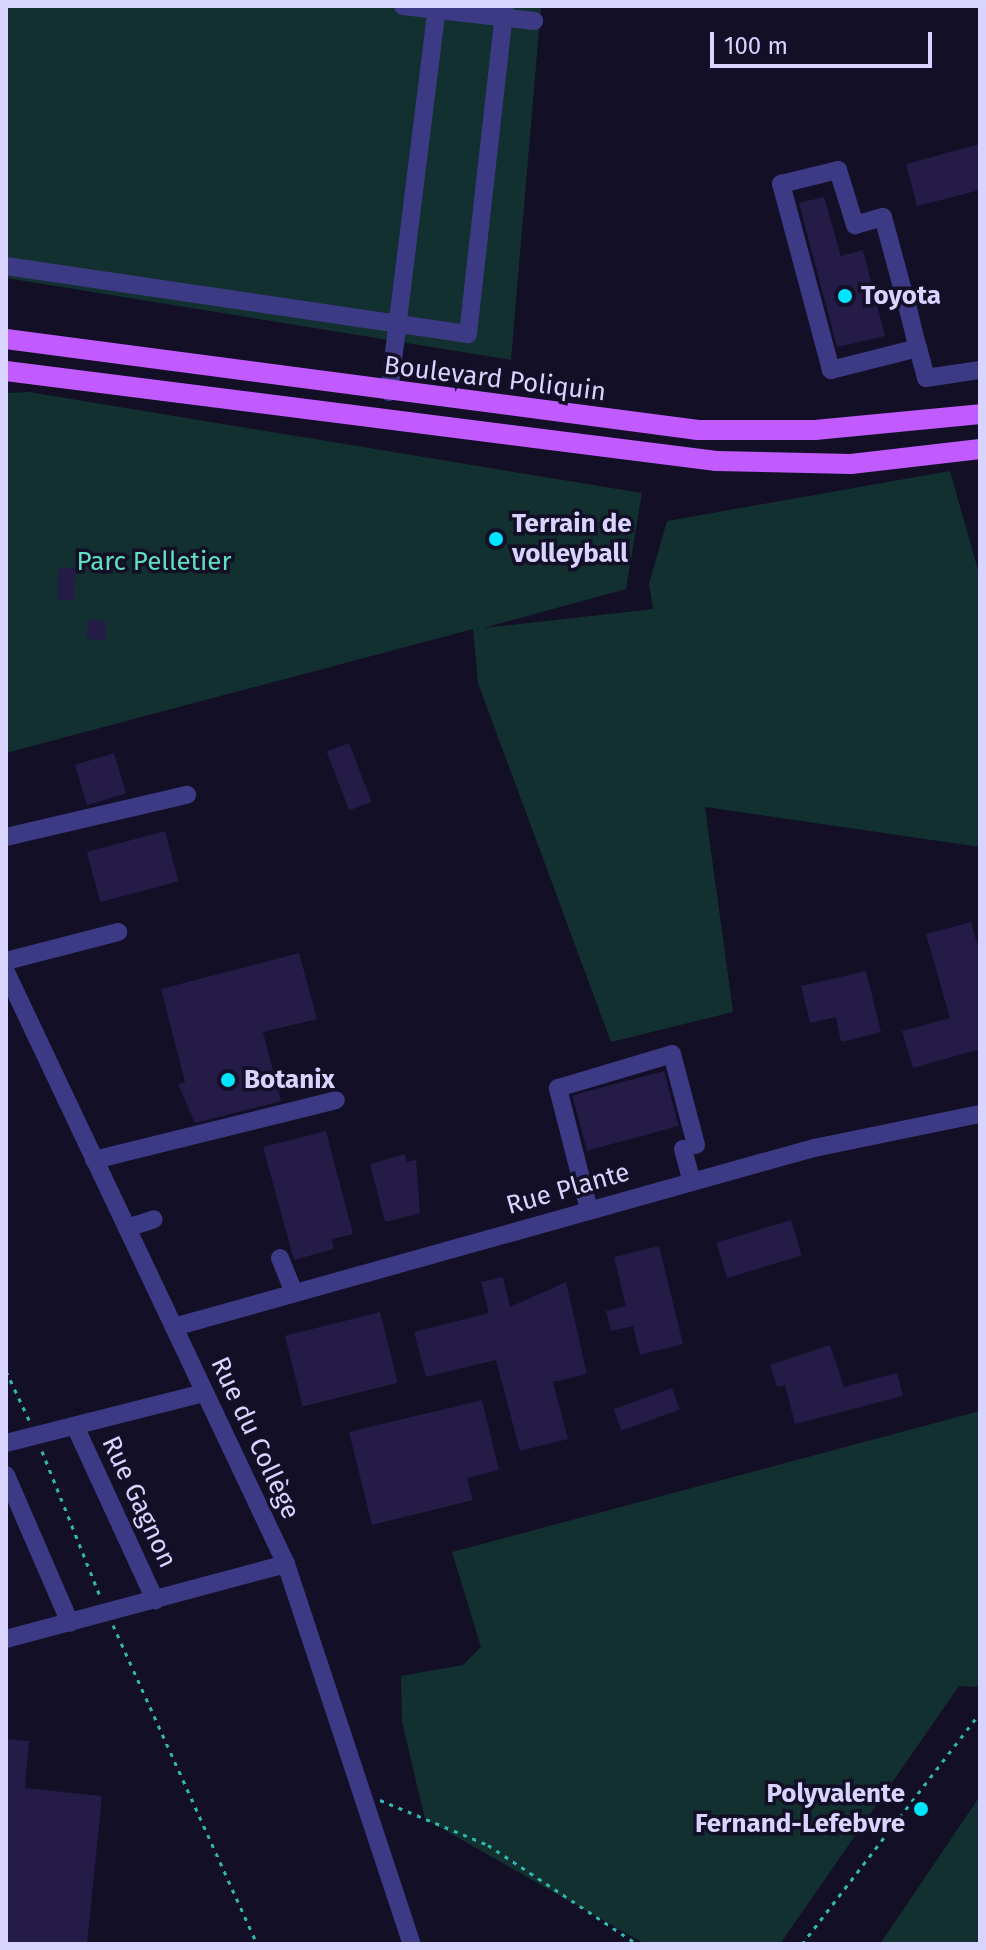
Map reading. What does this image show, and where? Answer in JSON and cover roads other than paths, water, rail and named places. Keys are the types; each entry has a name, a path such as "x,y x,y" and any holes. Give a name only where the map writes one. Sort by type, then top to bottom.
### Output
{"main road":[{"name":"Boulevard Poliquin","path":"6,339 389,392 698,430 815,430 980,414"},
{"path":"6,371 716,461 851,464 980,449"},
{"path":"6,380 27,374"}],"street":[{"path":"403,6 505,12 534,21"},
{"path":"389,392 436,8"},
{"path":"6,266 468,334 505,12"},
{"path":"918,348 831,370 781,184 838,170 855,225 883,217 918,348 926,378 980,370"},
{"path":"6,837 187,795"},
{"path":"6,961 118,932"},
{"name":"Rue du Collège","path":"6,972 286,1564 412,1944"},
{"path":"589,1210 558,1088 672,1054 690,1147 692,1182"},
{"path":"94,1160 336,1100"},
{"name":"Rue Plante","path":"174,1327 692,1182 980,1114"},
{"path":"127,1228 154,1219"},
{"path":"280,1258 294,1293"},
{"path":"6,1443 204,1393"},
{"name":"Rue Gagnon","path":"75,1426 155,1600"},
{"path":"6,1475 70,1623"},
{"path":"6,1639 286,1564"}],"place":[{"name":"Toyota","path":"845,296"},
{"name":"Terrain de volleyball","path":"496,539"},
{"name":"Botanix","path":"228,1080"},
{"name":"Polyvalente Fernand-Lefebvre","path":"921,1809"}],"park label":[{"name":"Parc Pelletier","path":"154,562"}]}
